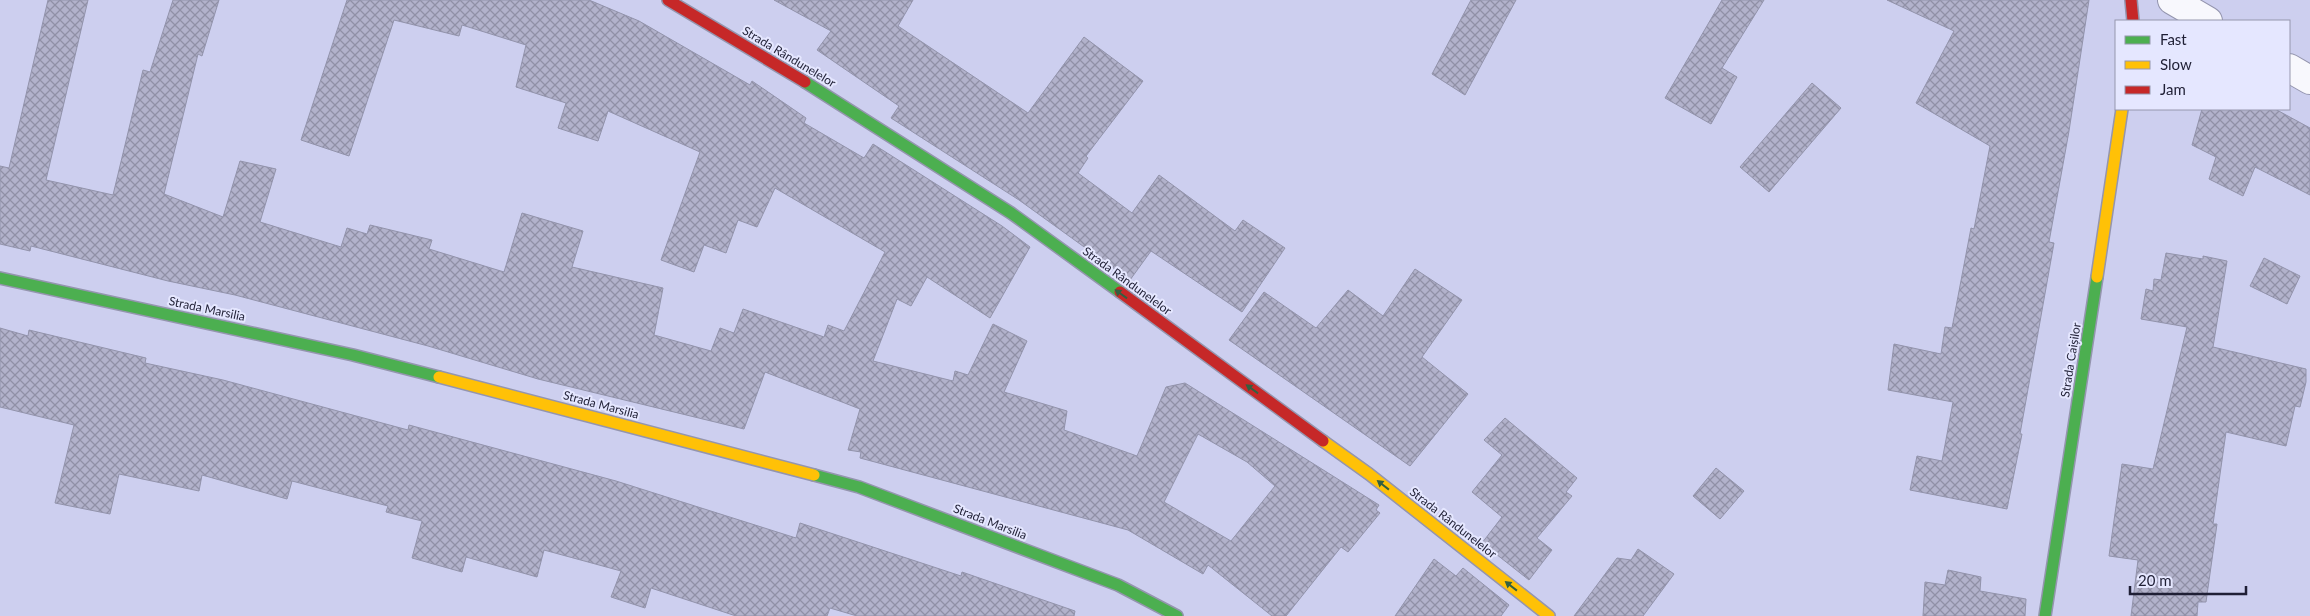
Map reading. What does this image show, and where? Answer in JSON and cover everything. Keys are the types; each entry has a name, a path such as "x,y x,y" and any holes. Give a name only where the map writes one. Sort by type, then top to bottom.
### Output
{"street":[{"name":"Strada Rândunelelor","path":"668,0 787,70 1011,214 1369,474 1549,616"},
{"path":"2131,0 2132,20"},
{"path":"2172,0 2206,20"},
{"path":"2290,69 2310,80"},
{"name":"Strada Caișilor","path":"2045,616 2122,110"},
{"name":"Strada Marsilia","path":"0,278 353,355 859,487 1118,585 1177,616"}],"building":[{"path":"48,0 88,0 46,180 113,195 143,70 150,72 173,0 219,0 202,56 198,54 164,194 223,217 240,161 276,169 260,222 341,247 347,228 367,234 370,225 432,240 429,249 504,272 522,213 583,231 572,267 663,288 654,335 711,351 720,328 734,333 743,309 824,337 828,325 844,331 885,252 775,188 757,227 738,220 726,253 704,245 694,272 661,260 700,152 608,111 598,141 558,128 566,103 516,87 526,45 462,25 459,36 394,20 349,156 301,140 347,0 589,0 639,21 750,85 752,81 806,118 804,123 864,158 873,144 1002,226 1030,247 990,318 927,277 911,306 897,299 873,361 953,381 955,371 968,375 993,324 1027,341 1004,392 1067,411 1064,430 1137,456 1166,387 1185,383 1379,505 1376,510 1380,513 1348,552 1341,547 1286,616 1272,616 1208,565 1203,574 1128,530 860,458 861,452 848,450 860,409 765,372 744,429 538,379 428,346 235,295 168,281 31,246 30,251 0,244 0,166 9,168","holes":["1198,434 1247,462 1275,486 1231,541 1164,502"]},
{"path":"774,0 913,0 898,26 1028,113 1084,37 1143,81 1086,156 1088,158 1078,173 1132,213 1159,175 1235,231 1243,220 1285,248 1242,312 1151,251 1130,280 1019,200 891,118 899,106 817,50 831,31"},
{"path":"1471,0 1516,0 1465,95 1432,74"},
{"path":"1722,0 1764,0 1722,68 1737,77 1711,124 1665,98"},
{"path":"1887,0 2089,0 2069,131 2049,242 2054,243 2020,434 2022,434 2007,509 1910,490 1917,456 1942,461 1953,402 1888,390 1894,344 1941,354 1945,327 1952,328 1971,228 1974,229 1990,146 1916,103 1954,31"},
{"path":"1812,83 1841,108 1769,192 1740,167"},
{"path":"2202,110 2277,110 2310,128 2310,195 2255,167 2243,196 2209,179 2216,157 2192,145"},
{"path":"2166,253 2203,259 2203,256 2227,261 2213,347 2306,369 2306,382 2300,407 2295,406 2286,446 2226,432 2213,524 2217,524 2206,602 2198,602 2197,616 2131,616 2138,560 2109,556 2122,464 2153,469 2187,327 2141,319 2146,289 2153,291 2154,279 2161,280"},
{"path":"2264,258 2300,276 2287,304 2250,286"},
{"path":"1415,269 1462,300 1422,357 1468,394 1410,466 1229,340 1264,292 1316,328 1348,290 1383,316"},
{"path":"0,328 28,336 29,330 146,358 145,363 223,380 408,430 409,425 616,481 796,538 800,523 961,576 962,572 1075,611 1074,616 857,616 830,608 827,616 736,616 651,588 645,608 611,597 621,571 544,550 537,577 466,557 462,572 412,558 422,521 386,512 388,506 292,481 287,499 202,475 199,491 119,474 110,514 55,503 74,425 0,407"},
{"path":"1505,418 1577,478 1566,492 1572,496 1537,538 1552,550 1529,580 1482,543 1502,517 1472,492 1502,455 1484,440"},
{"path":"1716,468 1744,491 1720,519 1693,496"},
{"path":"1638,549 1674,574 1643,616 1574,616 1617,558 1631,560"},
{"path":"1434,559 1456,576 1463,568 1509,605 1501,616 1395,616"},
{"path":"1948,570 1981,577 1980,591 2026,599 2025,616 1923,616 1925,582 1945,585"}],"traffic: fast":[{"path":"805,82 1011,213 1120,292"},
{"path":"2045,616 2097,277"},
{"path":"0,278 353,355 439,377"},
{"path":"814,475 859,487 1118,585 1177,616"}],"traffic: slow":[{"path":"2097,277 2122,110"},
{"path":"439,377 814,475"},
{"path":"1323,441 1369,474 1549,616"}],"traffic: jam":[{"path":"668,0 805,82"},
{"path":"2131,0 2133,20"},
{"path":"1120,292 1323,441"}]}
